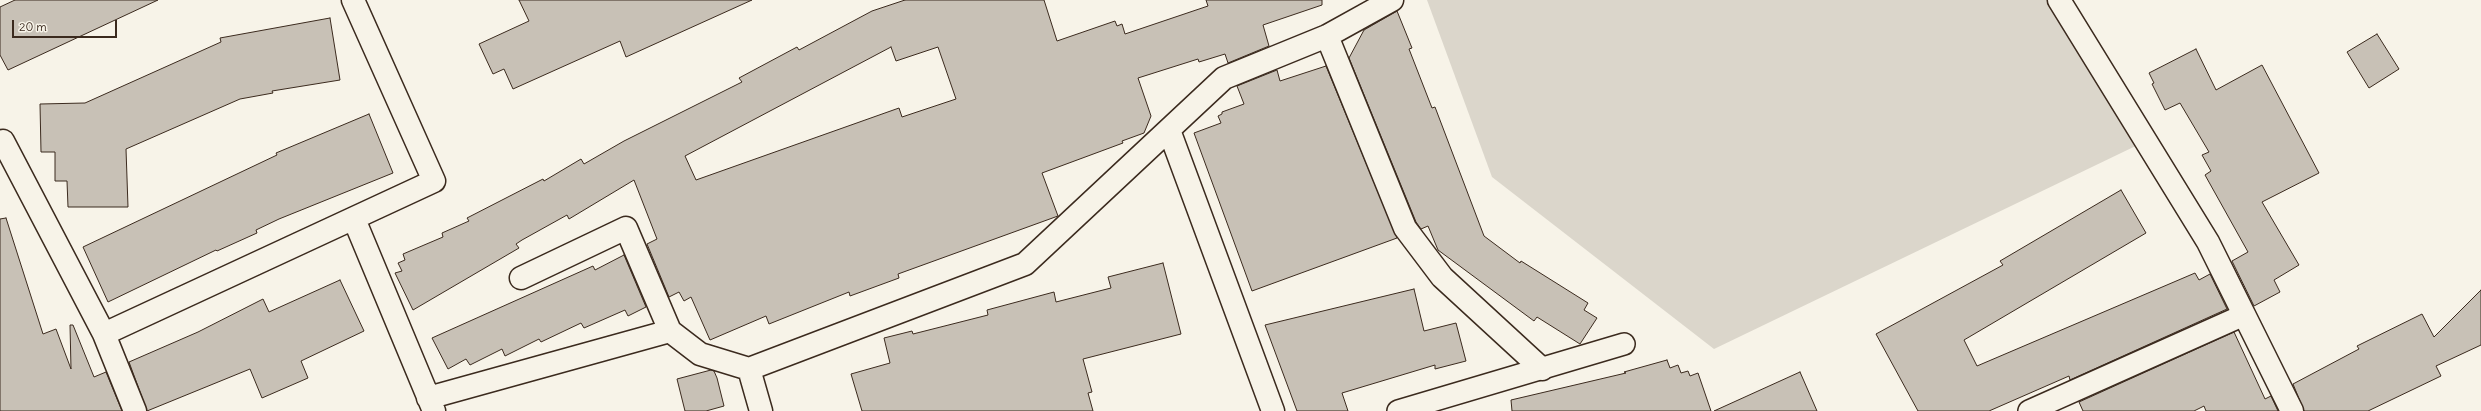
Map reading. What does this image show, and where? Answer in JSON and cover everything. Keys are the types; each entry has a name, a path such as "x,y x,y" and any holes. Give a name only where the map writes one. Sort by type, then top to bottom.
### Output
{"street":[{"path":"104,334 434,181 353,0"},
{"path":"521,278 626,228 670,331 700,354 749,369 1025,264 1224,78 1327,36 1392,0"},
{"path":"2059,0 2208,242 2292,411"},
{"path":"1327,36 1404,228 1442,277 1542,369"},
{"path":"1169,130 1273,411"},
{"path":"0,142 3,141 104,334 135,411"},
{"path":"354,219 431,404 670,331"},
{"path":"749,369 761,411"}],"lane":[{"path":"2030,411 2244,315"},
{"path":"1398,411 1624,344"}],"shaded area":[{"path":"1427,0 2059,0 2146,141 1714,349 1492,177"}],"building":[{"path":"15,0 158,0 8,70 0,55 0,7"},
{"path":"519,0 752,0 626,57 620,41 513,89 504,69 493,74 479,44 529,21"},
{"path":"905,0 1044,0 1057,41 1115,21 1117,26 1122,24 1125,34 1208,6 1206,0 1322,0 1322,5 1263,25 1269,46 1228,63 1225,54 1199,62 1198,59 1138,78 1151,116 1144,133 1122,141 1123,143 1042,173 1058,216 898,274 899,278 850,296 849,292 769,324 766,316 710,340 691,297 684,301 679,292 669,297 647,244 657,239 634,180 569,219 567,215 522,240 516,244 519,248 413,310 395,273 402,271 398,263 405,260 403,254 443,237 442,233 469,221 467,218 543,179 544,181 581,159 584,164 624,141 742,82 739,78 797,47 799,50 872,11","holes":["891,47 896,61 938,47 956,99 902,117 899,108 696,180 685,156"]},
{"path":"1397,11 1412,48 1409,49 1432,108 1435,107 1484,236 1520,263 1521,261 1588,303 1584,310 1597,318 1580,344 1537,317 1534,321 1438,250 1428,226 1421,229 1416,222 1349,58 1364,30"},
{"path":"330,18 340,80 272,91 273,93 240,99 126,149 128,207 68,207 67,181 55,181 55,152 41,152 40,104 85,103 221,42 220,38"},
{"path":"2377,34 2399,69 2369,88 2347,52"},
{"path":"2196,49 2216,90 2262,65 2319,173 2262,202 2299,265 2274,280 2280,292 2254,306 2232,261 2248,252 2205,175 2211,171 2202,155 2209,152 2180,103 2165,110 2152,84 2154,83 2149,73"},
{"path":"1326,66 1397,238 1252,291 1194,133 1221,123 1218,116 1222,114 1222,112 1244,104 1237,86 1277,70 1280,81"},
{"path":"369,114 393,173 279,219 256,230 257,233 217,251 216,250 108,302 83,247 277,155 276,153"},
{"path":"2121,190 2146,233 1964,340 1977,366 2195,273 2199,280 2210,274 2227,309 2070,380 2069,376 1989,411 1918,411 1876,334 2003,265 2000,261"},
{"path":"6,218 43,334 56,329 71,369 70,325 73,325 94,377 106,372 122,411 0,411 0,219"},
{"path":"624,255 646,307 628,316 625,310 584,328 581,323 541,342 539,339 505,356 502,349 470,365 466,359 448,369 432,338 593,266 595,270"},
{"path":"1163,263 1181,334 1083,359 1092,392 1088,393 1093,411 862,411 851,374 890,363 884,338 912,331 913,334 988,315 987,310 1054,292 1056,302 1111,288 1108,277"},
{"path":"340,280 364,331 301,361 308,378 262,398 250,369 147,411 129,362 198,332 263,299 269,312"},
{"path":"1414,289 1424,331 1456,323 1466,361 1435,369 1435,365 1342,393 1348,411 1297,411 1265,325"},
{"path":"2481,290 2481,345 2436,366 2441,376 2368,411 2304,411 2293,384 2359,349 2357,346 2422,314 2434,337"},
{"path":"2234,332 2265,399 2271,396 2278,411 2206,411 2204,406 2194,411 2083,411 2079,402"},
{"path":"1667,360 1670,368 1678,365 1681,373 1688,371 1690,376 1698,373 1711,411 1512,411 1511,400 1626,373 1624,372"},
{"path":"711,370 714,371 717,378 724,406 706,411 685,411 677,379"},
{"path":"1800,372 1817,411 1714,411"}]}
